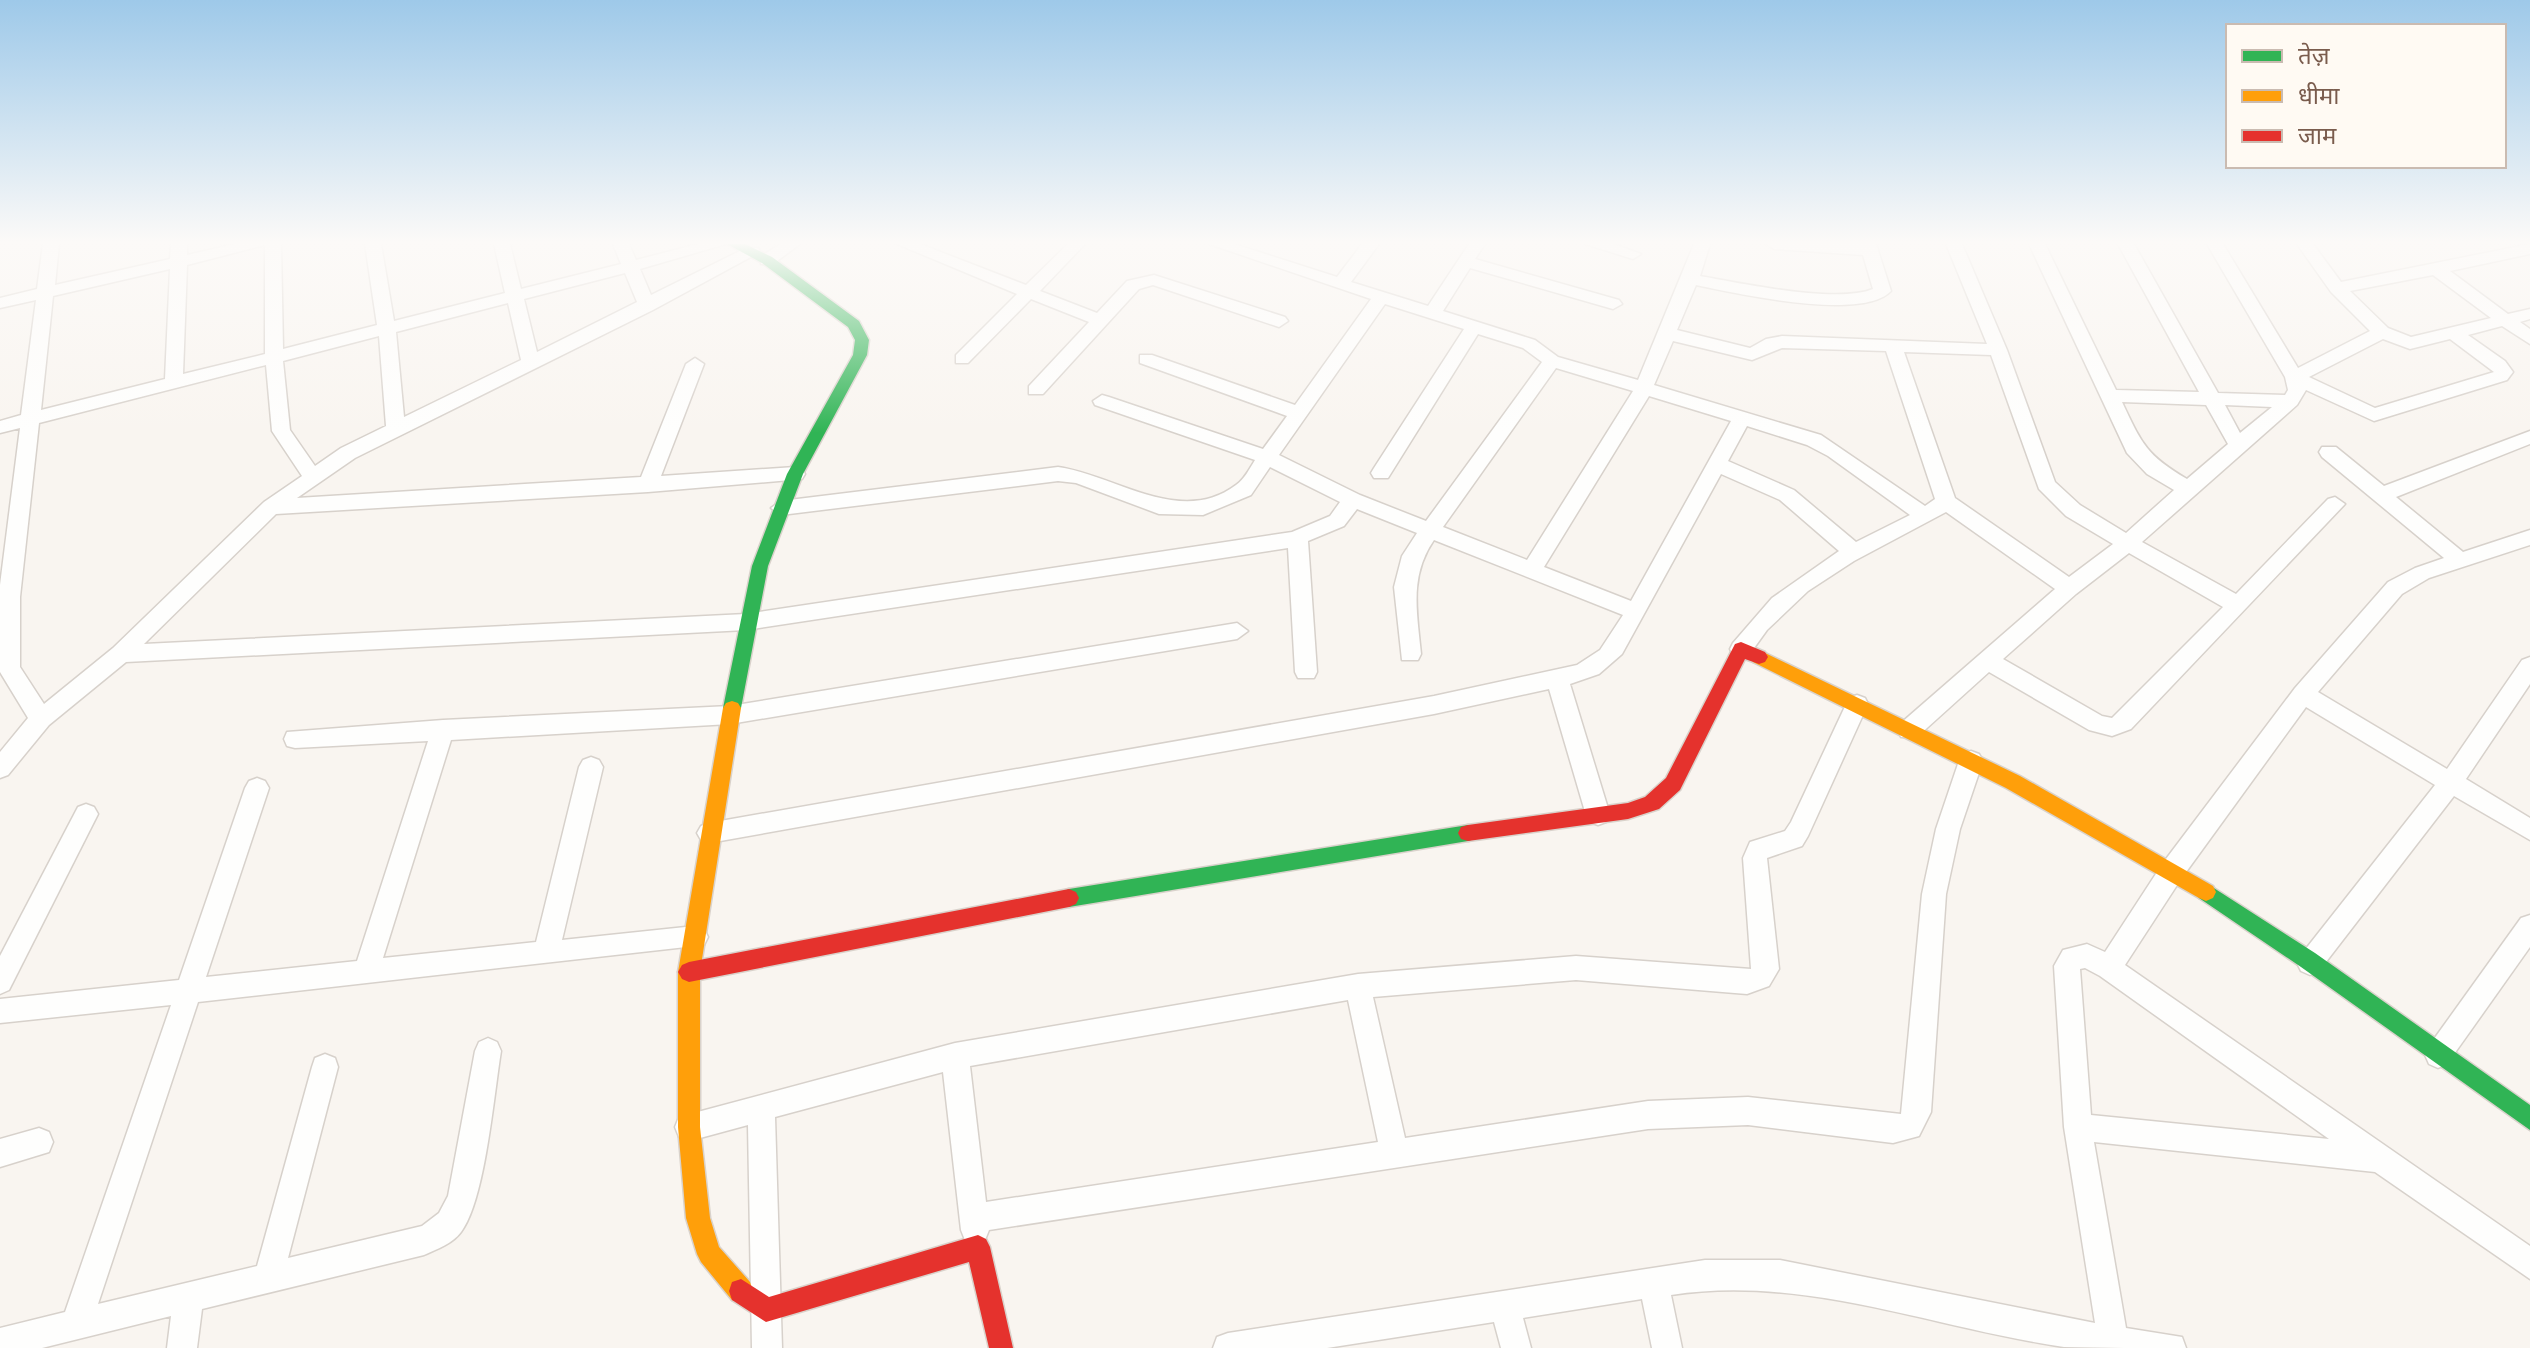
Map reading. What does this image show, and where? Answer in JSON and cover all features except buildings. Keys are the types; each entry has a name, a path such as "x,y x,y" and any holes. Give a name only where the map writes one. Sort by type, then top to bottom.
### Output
{"street":[{"path":"41,719 9,668 4,598 44,307"},
{"path":"174,381 177,307"},
{"path":"274,307 274,357 281,431 312,476"},
{"path":"383,307 396,431"},
{"path":"0,427 477,307"},
{"path":"517,307 531,364"},
{"path":"0,768 41,719 121,654 271,507 312,476 348,453 645,307"},
{"path":"766,1310 731,1283 709,1254 698,1218 689,1127 689,972 709,833 746,622 760,566 795,474 860,355 862,340 854,324 830,307"},
{"path":"962,359 1013,307"},
{"path":"1066,307 1100,320"},
{"path":"1036,390 1112,307"},
{"path":"1236,307 1279,321"},
{"path":"781,508 1058,474 1079,477 1159,507 1203,508 1244,490 1374,307"},
{"path":"1411,307 1529,344 1552,361 1814,440 1925,516"},
{"path":"1432,314 1437,307"},
{"path":"1531,571 1644,388 1677,307"},
{"path":"1980,307 2046,484 2074,513 2238,605"},
{"path":"2067,307 2137,453 2154,469 2188,489"},
{"path":"2160,307 2238,446"},
{"path":"1909,730 2069,588 2128,543 2290,401 2297,390 2294,377 2252,307"},
{"path":"2356,307 2382,332 2410,343 2530,314"},
{"path":"2488,307 2530,338"},
{"path":"1381,473 1474,327"},
{"path":"2294,377 2382,332"},
{"path":"1665,333 1752,354 1772,343 1782,342 1998,350"},
{"path":"2294,377 2374,415 2501,376 2504,372 2499,365 2455,334"},
{"path":"1893,346 1946,502 2069,588"},
{"path":"1146,359 1299,413"},
{"path":"1410,654 1406,572 1428,530 1552,361"},
{"path":"648,485 695,364"},
{"path":"2109,396 2290,401"},
{"path":"1102,401 1266,457 1353,500 1636,611"},
{"path":"709,833 1434,705 1599,666 1614,654 1742,418"},
{"path":"2381,495 2530,437"},
{"path":"2329,452 2461,561"},
{"path":"1715,463 1787,495 1853,551"},
{"path":"271,507 795,474"},
{"path":"121,654 746,622 1298,539 1303,534 1337,521 1353,500"},
{"path":"689,972 1174,878 1628,811 1652,803 1673,784 1741,649 1764,615 1806,579 1946,502"},
{"path":"1988,661 2097,724 2112,727 2123,723 2335,504"},
{"path":"2109,968 2172,871 2303,694 2395,588 2422,573 2530,537"},
{"path":"1298,539 1306,672"},
{"path":"295,739 730,715 1237,631"},
{"path":"1741,649 1971,761 2172,871 2310,963 2530,1119"},
{"path":"2310,963 2451,782 2530,666"},
{"path":"1557,678 1598,815"},
{"path":"0,693 23,693"},
{"path":"2303,694 2530,830"},
{"path":"689,1127 955,1056 1358,986 1576,968 1747,982 1760,978 1766,969 1755,858 1759,849 1793,839 1800,829 1857,704"},
{"path":"366,973 443,729"},
{"path":"973,1218 1394,1151 1648,1115 1748,1111 1893,1129 1909,1126 1917,1112 1934,894 1948,829 1971,761"},
{"path":"546,953 591,767"},
{"path":"77,1322 257,788"},
{"path":"0,982 86,814"},
{"path":"2438,1055 2530,926"},
{"path":"0,1011 695,937"},
{"path":"2113,1345 2078,1127 2067,966 2072,958 2087,956 2109,968 2530,1264"},
{"path":"1358,986 1394,1151"},
{"path":"14,1343 77,1322 268,1279 444,1232 457,1215 462,1196 488,1051"},
{"path":"955,1056 973,1218 1001,1348"},
{"path":"268,1279 325,1067"},
{"path":"761,1108 767,1348"},
{"path":"2078,1127 2380,1159"},
{"path":"0,1153 39,1142"},
{"path":"766,1310 978,1247"},
{"path":"1228,1348 1705,1275 1780,1275 2113,1345 2171,1348"},
{"path":"1654,1282 1667,1348"},
{"path":"182,1348 189,1296"},
{"path":"1505,1305 1516,1348"}],"traffic: fast":[{"path":"732,708 760,566 795,474 860,355 862,340 854,324 831,307"},
{"path":"1069,898 1468,833"},
{"path":"2206,892 2308,960 2530,1119"}],"traffic: slow":[{"path":"1759,657 2013,782 2206,892"},
{"path":"732,708 689,972 689,1127 698,1218 709,1254 741,1291"}],"traffic: jam":[{"path":"1468,833 1628,811 1652,803 1673,784 1741,649 1759,657"},
{"path":"689,972 1069,898"},
{"path":"741,1291 766,1310 978,1247 1001,1348"}]}
